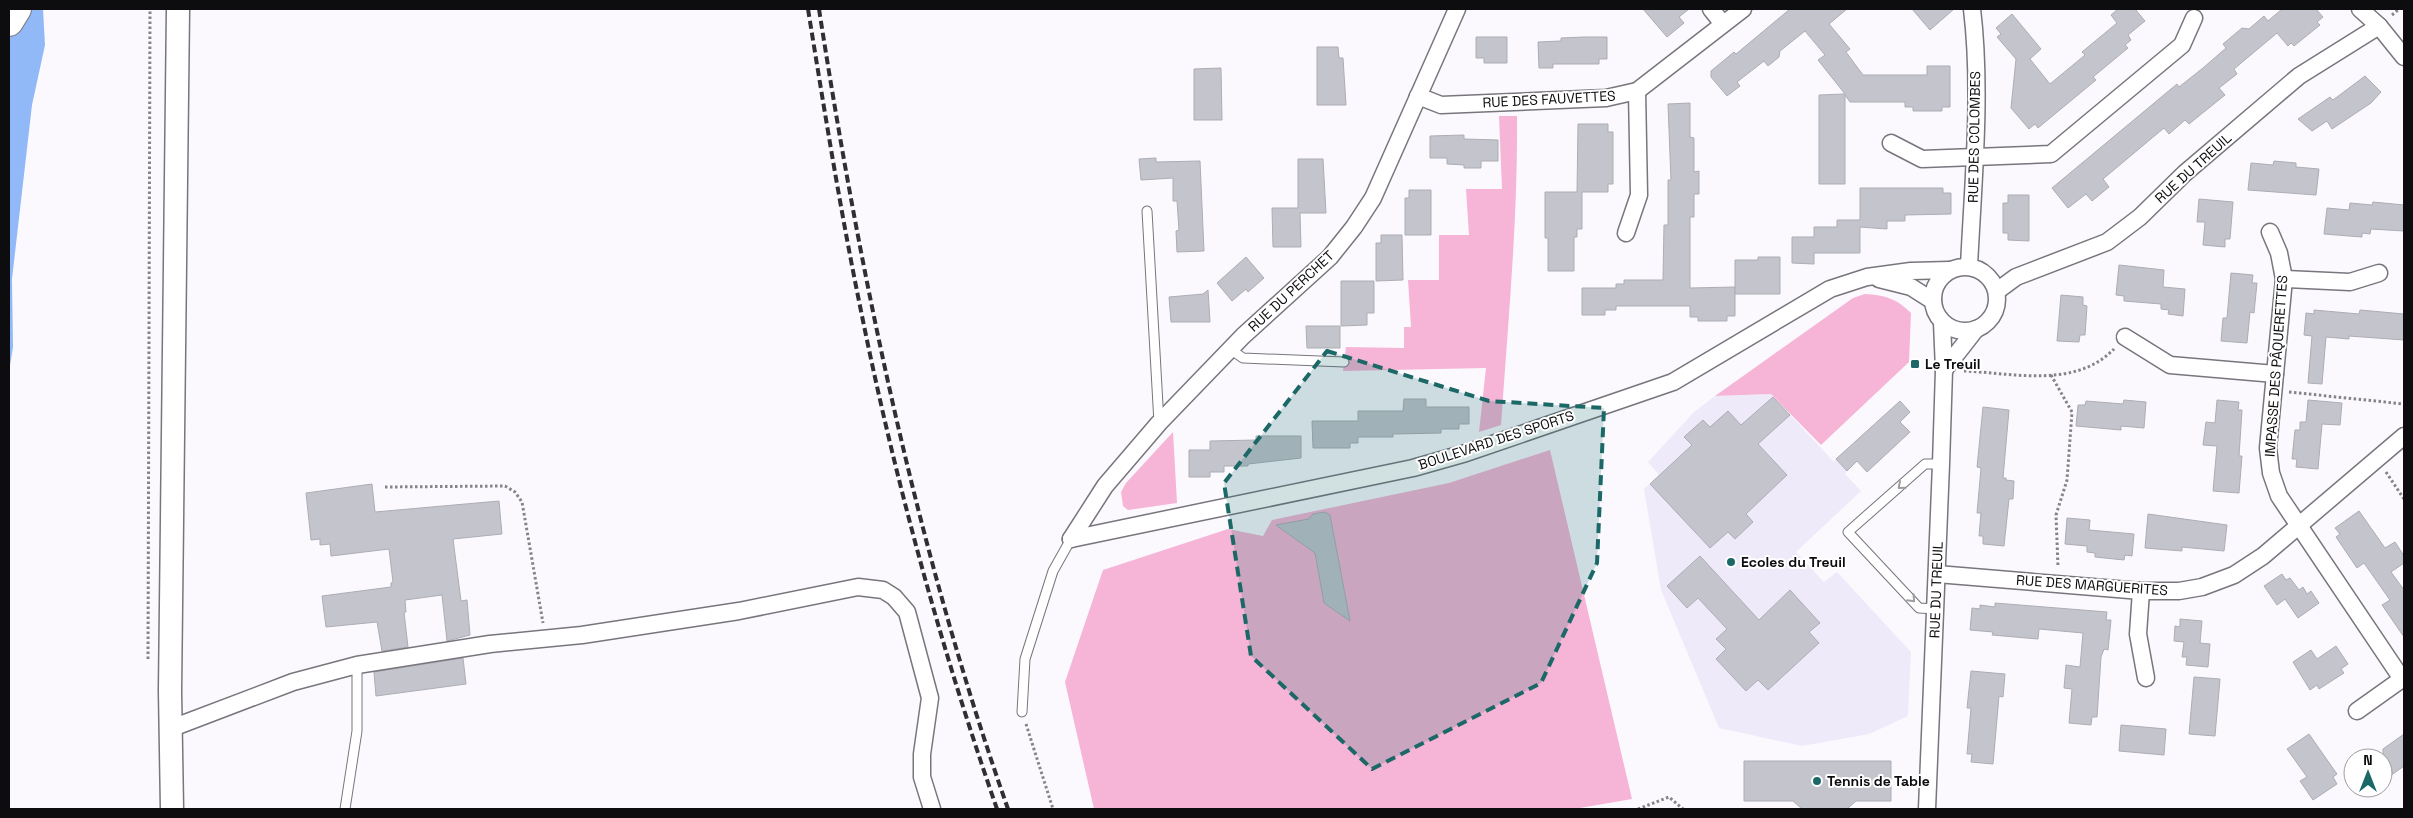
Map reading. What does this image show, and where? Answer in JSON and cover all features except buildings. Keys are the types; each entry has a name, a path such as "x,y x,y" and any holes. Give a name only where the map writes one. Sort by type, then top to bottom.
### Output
{"highway":[{"path":"9,22 18,9"}],"main road":[{"path":"172,809 170,692 178,9"}],"street":[{"name":"RUE DU PERCHET","path":"1071,539 1105,486 1159,423 1230,349 1330,257 1354,227 1374,198 1456,9"},
{"path":"1711,9 1723,24"},
{"name":"RUE DES FAUVETTES","path":"1418,96 1441,104 1606,98 1637,91 1743,9"},
{"name":"RUE DES COLOMBES","path":"1969,266 1975,158 1976,39 1972,9"},
{"path":"2360,9 2379,26 2404,56"},
{"path":"1891,143 1922,159 2051,154 2182,45 2194,18"},
{"name":"RUE DU TREUIL","path":"1997,291 2016,277 2107,242 2140,217 2185,173 2299,76 2379,26"},
{"path":"1626,233 1639,195 1637,91"},
{"name":"IMPASSE DES PÂQUERETTES","path":"2270,232 2279,252 2284,279 2268,448 2271,473 2279,496 2402,678 2357,711"},
{"path":"1944,370 1976,329 1991,318 1998,300 1997,291 1987,275 1969,266 1950,270 1936,283 1933,301 1935,311 1942,322 1962,331 1976,329"},
{"name":"BOULEVARD DES SPORTS","path":"1071,539 1413,468 1466,453 1673,382 1830,289 1867,278 1911,271 1950,270"},
{"path":"2284,279 2350,282 2379,273"},
{"name":"BOULEVARD DES SPORTS","path":"1867,278 1911,287 1933,301"},
{"name":"RUE DU TREUIL","path":"1927,809 1944,370 1942,322"},
{"path":"2125,337 2170,364 2274,382"},
{"name":"RUE DES MARGUERITES","path":"1937,574 2141,591 2178,591 2202,587 2234,575 2264,556 2404,436"},
{"path":"172,728 293,682 357,665 433,652 546,639 739,611 858,587 883,590 894,597 907,612 930,698 922,754 922,777 932,809"},
{"path":"2141,591 2138,634 2146,678"}],"lane":[{"path":"1147,212 1159,423"},
{"path":"1230,349 1243,358 1344,362"},
{"path":"1936,609 1919,608 1848,532 1925,464 1941,464"},
{"path":"1022,712 1025,659 1053,571 1071,539"},
{"path":"345,809 357,731 357,665"}],"path":[{"path":"148,662 150,9"},
{"path":"1944,370 2062,375 2090,366 2106,357 2125,337"},
{"path":"2051,375 2072,412 2067,480 2056,515 2058,545 2057,583"},
{"path":"2274,382 2404,404"},
{"path":"2377,459 2404,499"},
{"path":"385,487 505,486 515,492 522,502 546,639"},
{"path":"1022,712 1053,809"},
{"path":"1638,809 1669,796 1683,809"}],"highlighted area":[{"path":"1327,351 1489,401 1604,408 1597,563 1541,683 1372,769 1251,656 1224,483"}],"shaded area":[{"path":"1499,116 1517,116 1512,270 1501,425 1479,432 1486,368 1343,371 1346,347 1404,348 1404,327 1411,327 1408,280 1439,280 1439,235 1469,235 1466,189 1502,189"},
{"path":"1865,294 1879,295 1890,299 1901,304 1911,313 1909,362 1821,445 1771,394 1715,396 1853,298"},
{"name":"Ecoles du Treuil","path":"1771,394 1834,462 1836,459 1847,471 1845,474 1861,491 1796,552 1824,582 1837,572 1911,652 1908,716 1869,734 1802,746 1719,728 1661,590 1644,489 1659,475 1648,462 1694,412 1715,396"},
{"path":"1173,432 1177,503 1128,510 1123,506 1121,492 1126,483"},
{"path":"1550,450 1632,799 1574,809 1094,809 1065,682 1103,570 1228,529 1263,536 1272,520 1449,483"}],"water":[{"path":"9,9 43,9 45,45 32,105 12,279 13,347 9,372"}],"railway":[{"path":"808,9 826,121 860,306 903,497 956,685 997,809"},
{"path":"819,9 853,212 895,414 919,514 946,613 975,711 1008,809"}],"place":[{"name":"Le Treuil","path":"1915,364"},
{"name":"Ecoles du Treuil","path":"1731,562"},
{"name":"Tennis de Table","path":"1817,781"}]}
